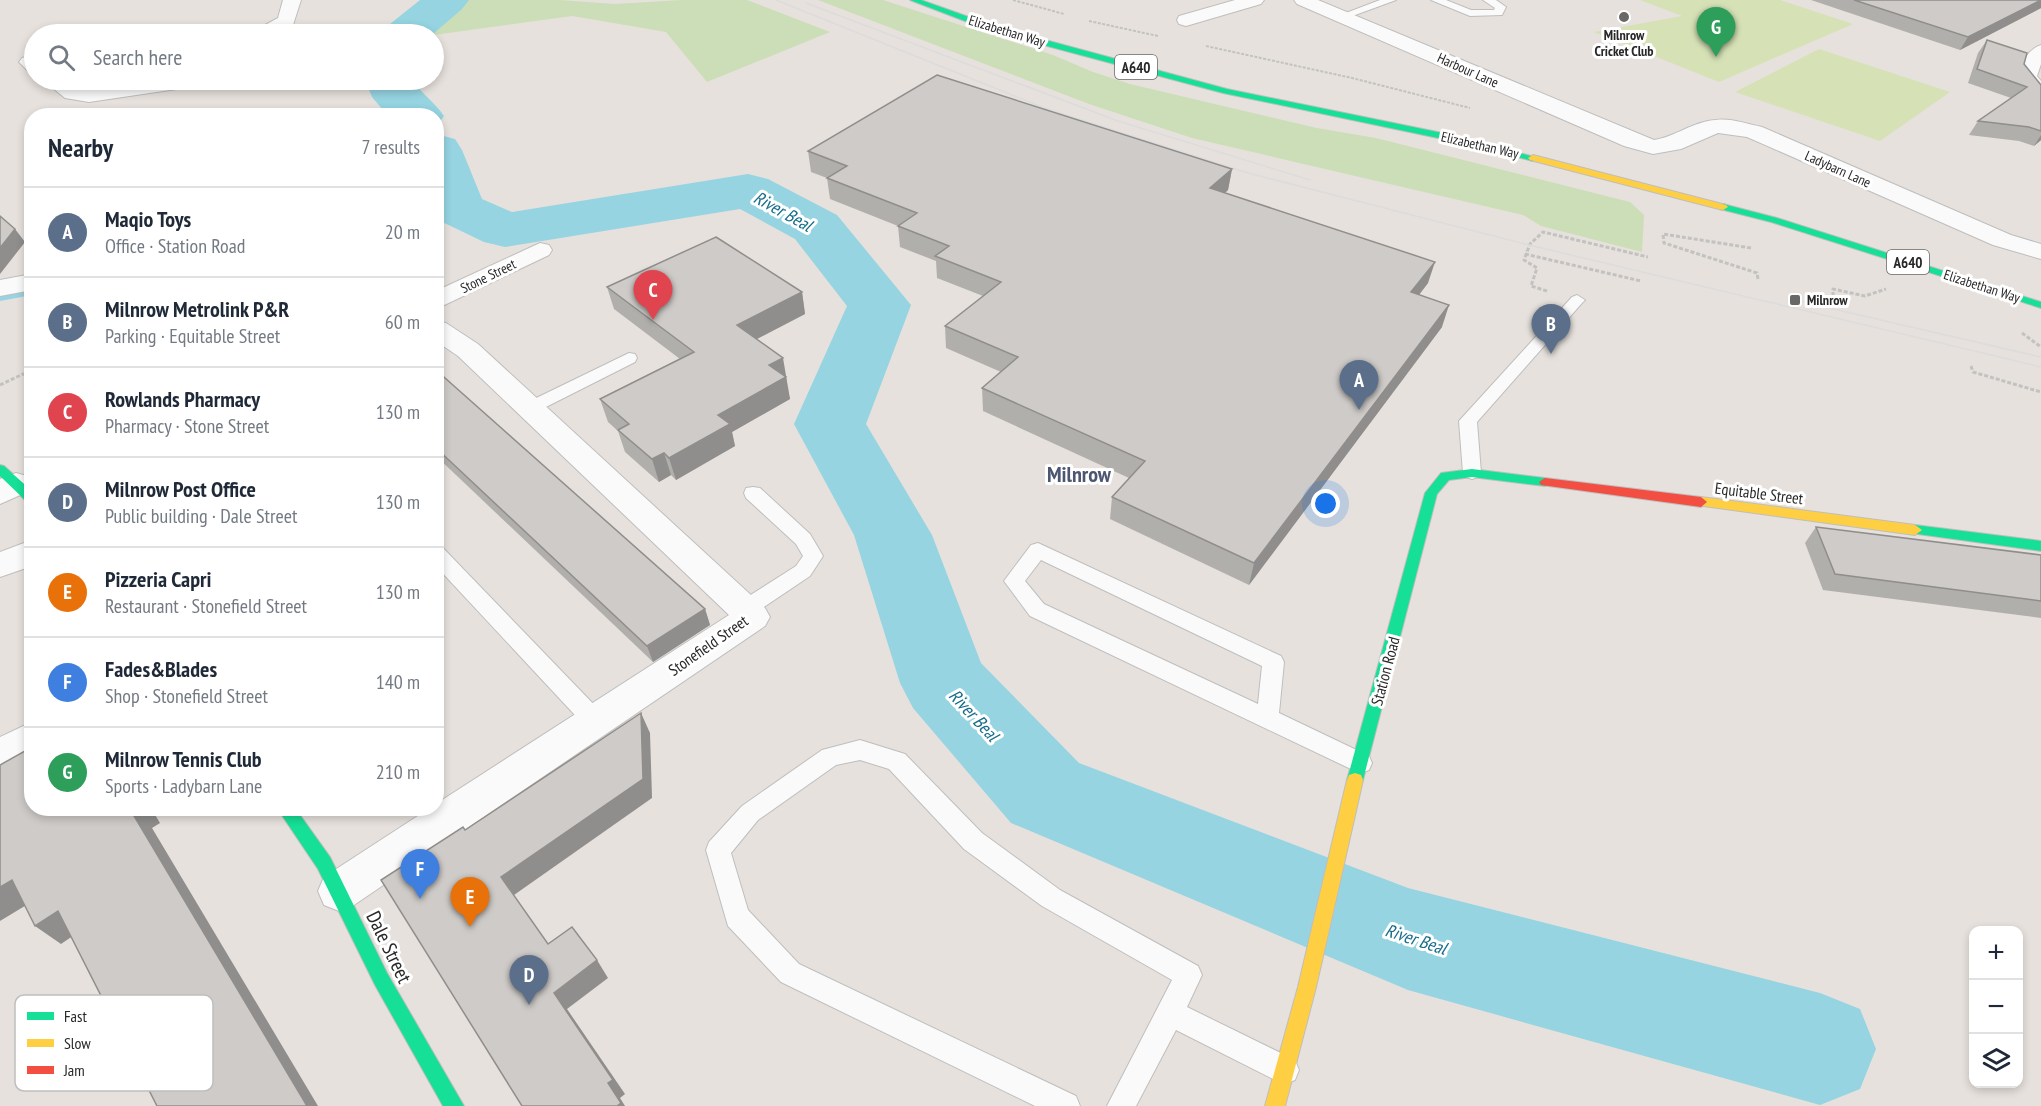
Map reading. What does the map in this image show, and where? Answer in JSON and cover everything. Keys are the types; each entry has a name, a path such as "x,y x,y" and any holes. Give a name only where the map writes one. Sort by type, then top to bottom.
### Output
{"main road":[{"name":"Elizabethan Way","path":"914,0 994,29 1226,91 1462,140 1774,220 2041,305"},
{"name":"Equitable Street","path":"1472,473 2041,546"},
{"name":"Station Road","path":"1275,1106 1307,987 1348,807 1431,493 1445,476 1472,473"},
{"name":"Dale Street","path":"291,816 324,863 381,979 454,1106"}],"street":[{"path":"281,24 286,21 292,0"},
{"path":"1186,20 1255,0"},
{"name":"Harbour Lane","path":"1303,0 1632,141"},
{"path":"2041,51 2030,65 2027,76 2041,95"},
{"path":"67,90 72,94 89,96 130,90"},
{"name":"Ladybarn Lane","path":"1632,141 1653,147 1673,144 1715,126 1754,132 1992,236 2041,252"},
{"name":"Stone Street","path":"444,297 540,250"},
{"path":"0,288 24,284"},
{"name":"Stonefield Street","path":"339,891 753,617 468,350 444,334"},
{"path":"0,565 24,555"},
{"path":"0,756 24,742"}],"lane":[{"path":"1344,16 1391,0"},
{"path":"1436,0 1470,13 1498,13 1501,7 1488,0"},
{"path":"1472,473 1468,420 1577,300"},
{"path":"530,408 629,358"},
{"path":"745,609 803,571 813,556 803,539 753,493"},
{"path":"1267,719 1273,662 1038,550 1014,581 1037,610 1267,719 1361,763"},
{"path":"444,561 596,720"},
{"path":"1066,1106 790,973 737,917 718,850 750,813 830,757 860,750 897,761 981,848 1051,898 1189,975 1121,1106"},
{"path":"1170,1012 1285,1070"}],"path":[{"path":"1013,0 1064,14"},
{"path":"1085,20 1166,38"},
{"path":"1201,45 1352,78 1476,109"},
{"path":"1577,300 1531,286 1537,268 1524,260 1525,254 1534,238 1543,232 1648,257"},
{"path":"1755,249 1663,234 1664,243 1757,273 1758,279"},
{"path":"1525,254 1641,281"},
{"path":"1833,296 1833,289 1865,296 1875,294"},
{"path":"2033,341 2041,347"},
{"path":"1971,366 1973,372 2041,392"},
{"path":"0,385 24,374"}],"green space":[{"path":"458,0 560,0 615,4 681,0 747,0 830,32 707,82 666,32 572,16 444,34 444,24 428,24 447,4"},
{"path":"818,0 883,0 1053,55 1093,72 1130,84 1317,128 1376,138 1630,202 1644,215 1642,252 1541,226 1523,215 1192,138 1089,104"},
{"path":"1640,0 1780,0 1853,24 1719,82 1594,32 1682,16"},
{"path":"1819,49 1950,92 1880,141 1735,92"}],"building":[{"path":"1854,0 2041,0 1968,37"},
{"path":"1987,40 2027,53 2024,64 2041,85 2041,131 2029,127 1978,121 2027,87 1977,69"},
{"path":"937,75 1232,169 1210,188 1435,262 1411,292 1449,305 1254,563 1112,497 1145,461 982,388 1018,357 945,326 1001,282 935,256 949,246 898,226 917,213 827,178 847,166 808,151"},
{"path":"0,216 15,229 0,248"},
{"path":"716,237 802,292 737,325 783,358 769,365 786,377 718,415 730,424 669,458 664,453 652,459 618,430 629,424 600,399 694,352 607,287"},
{"path":"444,377 705,609 647,646 444,456"},
{"path":"1816,527 2041,555 2041,601 1835,574"},
{"path":"641,713 643,779 501,877 548,944 572,927 597,960 554,993 613,1080 608,1083 621,1103 617,1106 522,1106 381,880 463,827 465,830"},
{"path":"24,752 24,816 134,816 307,1106 157,1106 149,1091 213,1091 213,995 101,995 58,911 35,926 12,880 0,887 0,765"}],"waterway":[{"name":"River Beal","path":"418,24 447,0"},
{"name":"River Beal","path":"394,90 397,97 410,108"},
{"name":"River Beal","path":"444,171 458,209 505,230 748,191 816,227 879,305 830,424 893,535 944,683 1045,793 1408,939 1820,1049"},
{"path":"444,212 458,209"},
{"path":"0,298 24,294"}],"tram line":[{"path":"776,0 1047,109 1248,173 1529,245 2041,367"},
{"path":"806,3 1118,121 1310,180"},
{"path":"1790,299 2041,357"}],"traffic: fast":[{"path":"914,0 994,29 1226,91 1462,140 1533,158"},
{"path":"1723,207 1774,220 2041,305"},
{"path":"0,469 24,492"},
{"path":"1355,780 1431,493 1445,476 1472,473 1545,482"},
{"path":"1915,530 2041,546"},
{"path":"291,816 324,863 381,979 454,1106"}],"traffic: slow":[{"path":"1533,158 1723,207"},
{"path":"1701,502 1915,530"},
{"path":"1275,1106 1307,987 1355,780"}],"traffic: jam":[{"path":"1545,482 1701,502"}],"place":[{"name":"Milnrow Cricket Club","path":"1624,17"},
{"name":"Milnrow Tennis Club","path":"1716,57"},
{"name":"Milnrow","path":"1795,300"},
{"name":"Rowlands Pharmacy","path":"653,320"},
{"name":"Milnrow Metrolink P&R","path":"1551,354"},
{"name":"Maqio Toys","path":"1359,410"},
{"name":"Fades&Blades","path":"420,899"},
{"name":"Pizzeria Capri","path":"470,927"},
{"name":"Milnrow Post Office","path":"529,1005"}],"district":[{"name":"Milnrow","path":"1079,474"}]}
